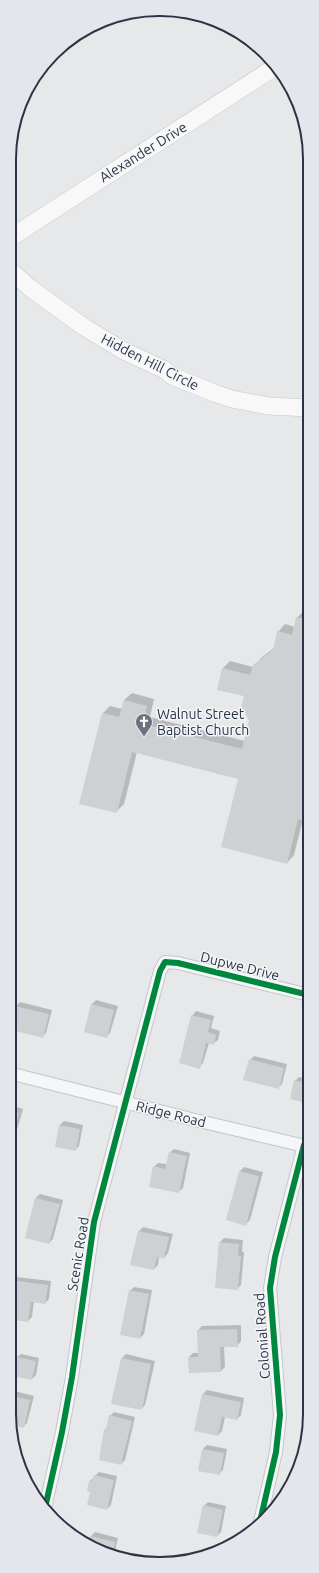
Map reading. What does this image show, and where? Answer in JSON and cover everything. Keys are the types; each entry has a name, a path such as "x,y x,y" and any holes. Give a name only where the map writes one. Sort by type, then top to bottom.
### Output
{"street":[{"name":"Alexander Drive","path":"16,234 43,215 271,70"},
{"path":"246,86 273,72"},
{"name":"Hidden Hill Circle","path":"16,275 30,288 84,327 124,351 165,370 172,376 214,393 243,402 268,406 303,408"},
{"name":"Dupwe Drive","path":"165,962 178,963 303,994"},
{"name":"Scenic Road","path":"46,1502 62,1432 72,1377 94,1222 160,971 165,962"},
{"name":"Ridge Road","path":"16,1075 303,1145"},
{"name":"Colonial Road","path":"262,1514 276,1452 280,1415 270,1288 275,1257 303,1157"}],"building":[{"name":"Walnut Street Baptist Church","path":"296,617 303,619 303,820 298,819 287,864 221,847 238,779 132,752 117,813 79,804 102,713 119,717 124,700 147,706 143,724 242,749 249,720 241,707 244,696 217,690 222,668 250,675 253,665 273,650 277,631 292,635"},
{"path":"91,1004 114,1010 107,1038 84,1032"},
{"path":"16,1006 49,1014 43,1038 16,1031"},
{"path":"191,1015 211,1020 208,1032 216,1035 214,1045 206,1043 200,1069 179,1063"},
{"path":"249,1059 284,1068 279,1089 243,1080"},
{"path":"294,1080 303,1082 303,1102 290,1099"},
{"path":"16,1112 19,1113 16,1125"},
{"path":"59,1125 80,1129 76,1151 55,1147"},
{"path":"169,1152 187,1156 179,1193 149,1187 153,1166 165,1169"},
{"path":"239,1171 259,1176 246,1226 226,1220"},
{"path":"35,1198 60,1204 49,1244 25,1238"},
{"path":"138,1231 169,1237 164,1259 157,1257 154,1270 130,1265"},
{"path":"219,1242 239,1244 238,1256 241,1256 238,1290 215,1288"},
{"path":"16,1281 48,1285 45,1304 31,1302 28,1322 16,1320"},
{"path":"129,1290 149,1294 140,1339 120,1335"},
{"path":"237,1329 238,1347 220,1347 221,1372 189,1373 188,1357 198,1357 197,1330"},
{"path":"16,1357 36,1361 32,1380 16,1377"},
{"path":"121,1358 151,1364 142,1410 111,1404"},
{"path":"202,1394 241,1402 237,1420 222,1417 218,1436 194,1431"},
{"path":"16,1397 30,1400 24,1428 16,1426"},
{"path":"109,1415 132,1421 121,1465 99,1460 104,1429 106,1429"},
{"path":"202,1449 224,1453 220,1475 198,1471"},
{"path":"94,1475 114,1480 107,1510 87,1505 90,1492 87,1491 89,1481 92,1481"},
{"path":"203,1505 223,1510 217,1537 197,1533"},
{"path":"90,1536 115,1542 113,1549 105,1546 89,1539"}],"cycle path":[{"path":"46,1502 62,1432 72,1377 94,1222 160,971 165,962 178,963 303,994"},
{"path":"262,1514 276,1452 280,1415 270,1288 275,1257 303,1149"}],"place":[{"name":"Walnut Street Baptist Church","path":"144,737"}]}
